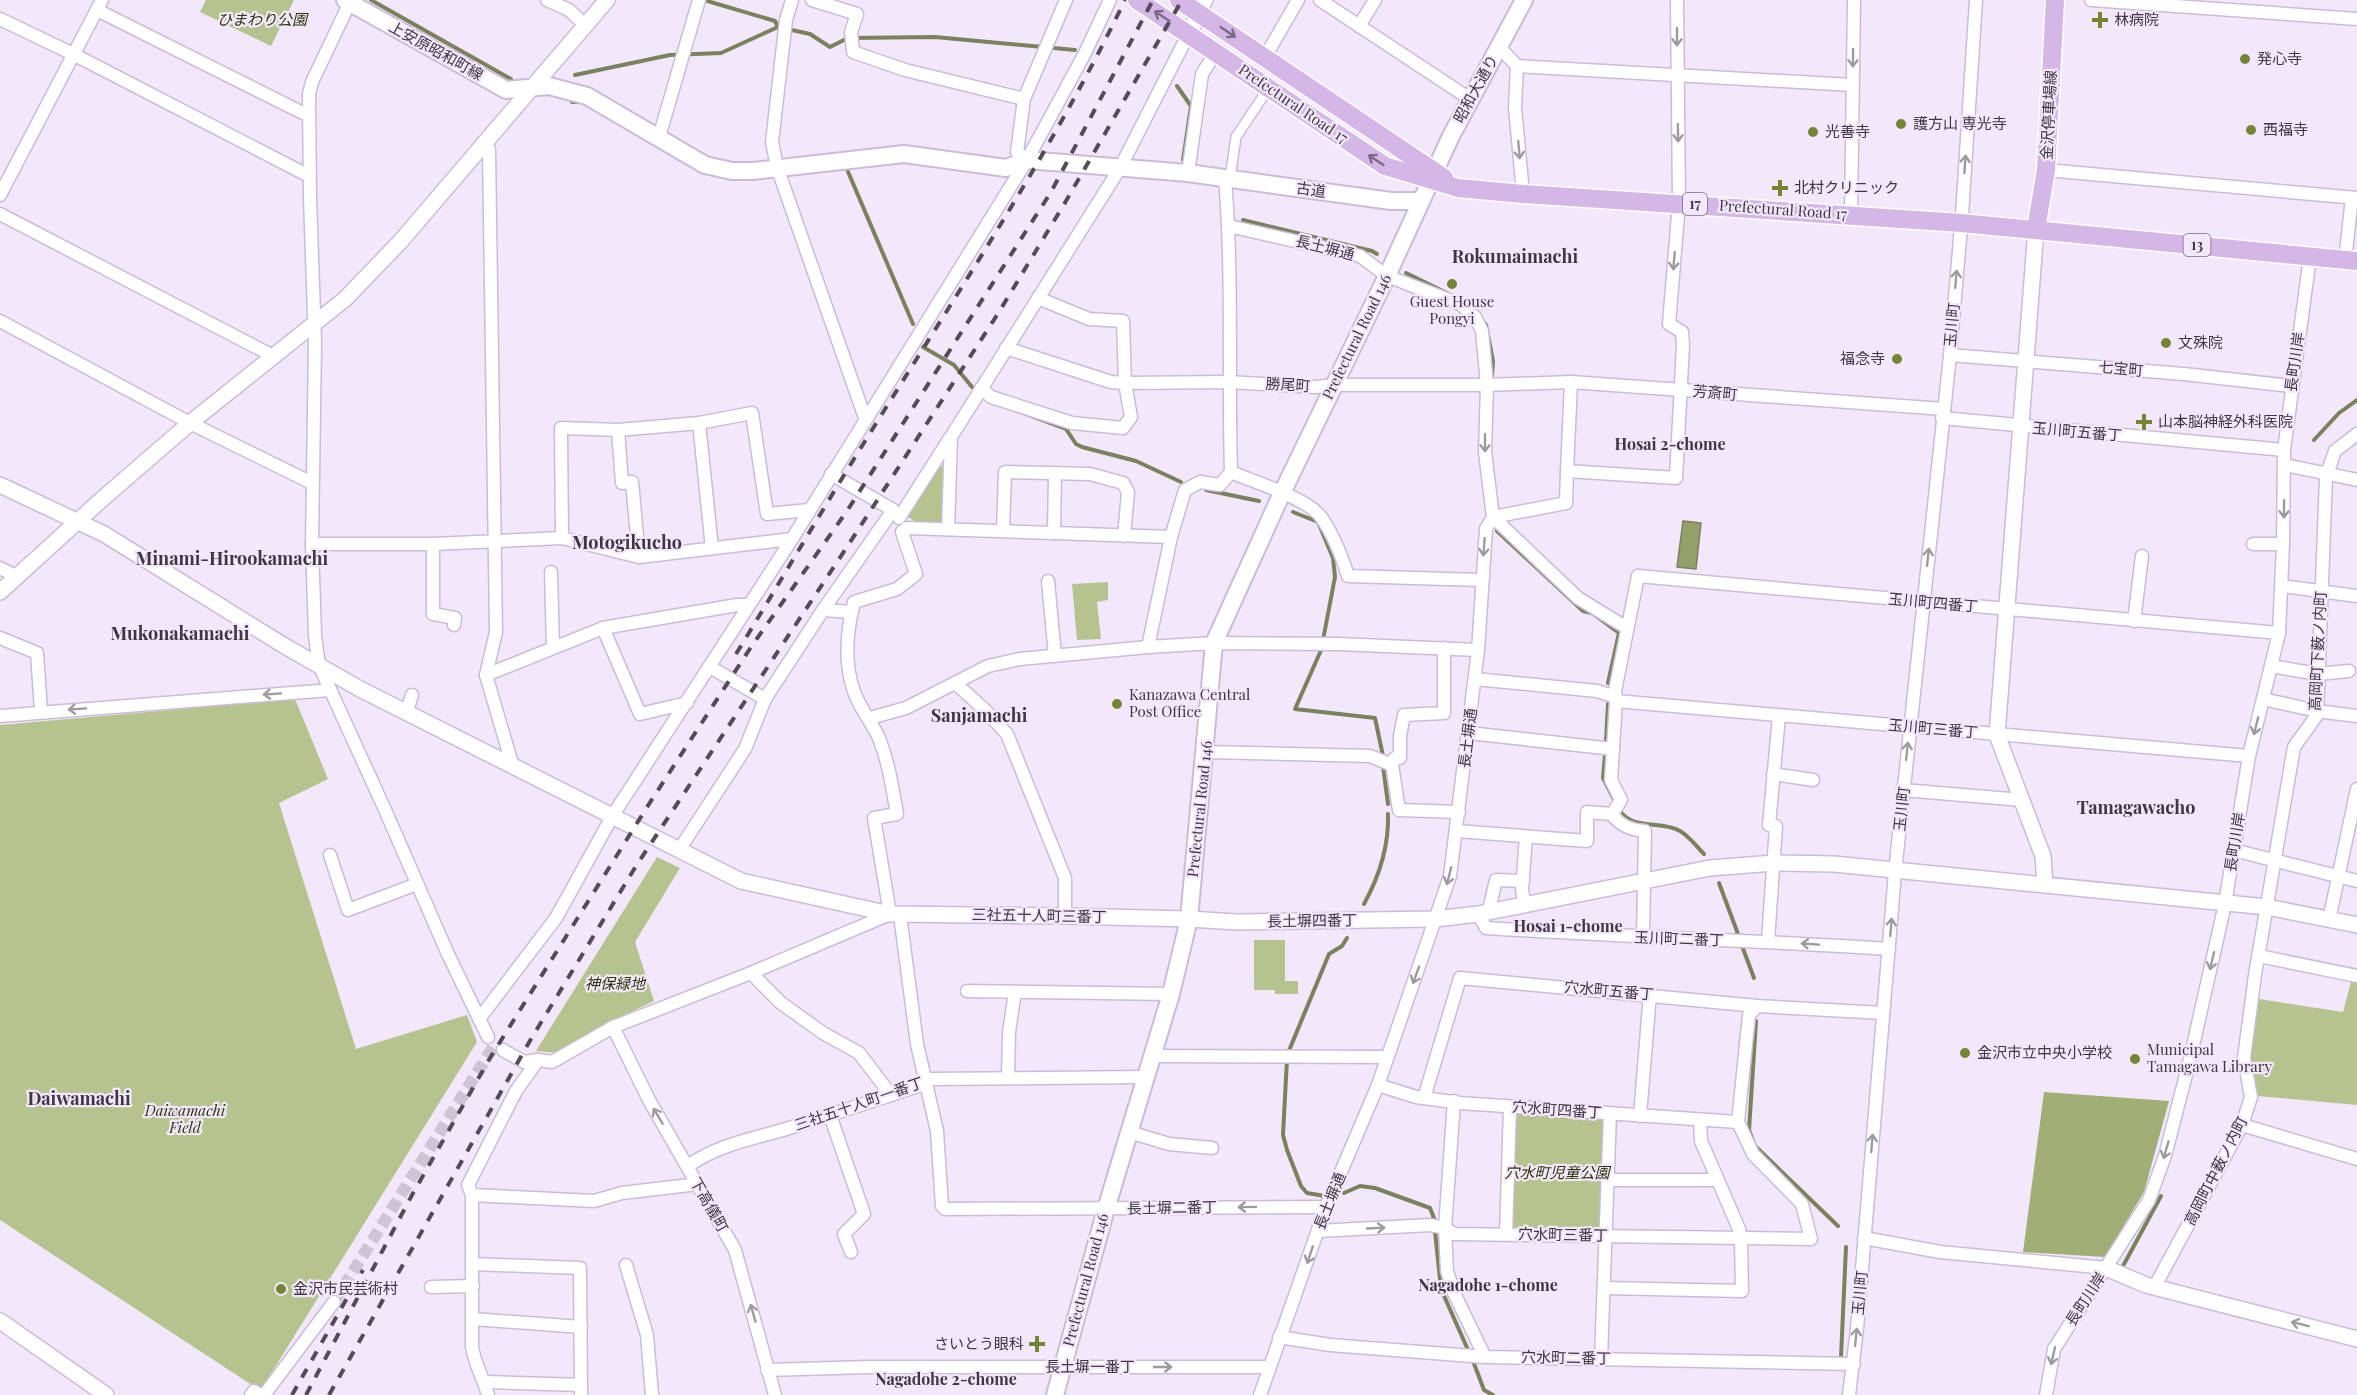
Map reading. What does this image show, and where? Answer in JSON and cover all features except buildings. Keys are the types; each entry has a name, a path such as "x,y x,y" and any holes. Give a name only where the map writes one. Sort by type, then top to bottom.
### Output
{"main road":[{"name":"Prefectural Road 17","path":"1137,0 1385,166 1432,176"},
{"name":"Prefectural Road 17","path":"1179,0 1202,6 1265,57 1432,176 1458,188 2036,229"},
{"name":"昭和大通り","path":"1432,176 1470,99 1524,0"},
{"name":"金沢停車場線","path":"2036,229 2046,170 2055,0"},
{"name":"上安原昭和町線","path":"349,1 506,90 549,86 587,96 705,165 732,171 753,171 904,153 1006,168 1027,159"},
{"name":"古道","path":"1027,159 1128,168 1194,168 1228,178 1391,201 1420,201"},
{"name":"Prefectural Road 146","path":"1055,1395 1106,1209 1171,994 1189,919 1206,752 1214,643 1282,493 1387,276 1432,176"},
{"name":"13","path":"2036,229 2351,261"}],"street":[{"path":"547,0 569,10 584,24"},
{"path":"0,592 190,423 315,324 381,262 607,0"},
{"path":"792,0 786,20 772,142 777,167 865,418"},
{"path":"812,0 856,14 851,38 853,52 905,70 1024,99"},
{"path":"1027,159 1017,152 1024,99 1066,0"},
{"path":"479,1019 556,918 613,815 792,539 1027,159 1085,53 1110,0"},
{"path":"1265,57 1298,0"},
{"path":"1320,0 1470,99"},
{"path":"1359,26 1375,0"},
{"path":"1567,471 1676,478 1682,390 1682,332 1669,324 1679,203 1677,0"},
{"path":"1851,215 1854,0"},
{"name":"玉川町","path":"1849,1395 1854,1364 1895,872 1950,355 1976,0"},
{"path":"2091,0 2357,19"},
{"path":"349,1 312,82 309,94 312,299 315,324 312,483 315,636 319,665 488,1037"},
{"path":"659,138 698,3"},
{"path":"0,195 99,5 309,116"},
{"path":"679,850 745,749 765,699 823,610 900,522 981,387 1038,298 1128,168 1202,6"},
{"path":"0,19 73,54 309,176"},
{"path":"1499,47 1517,66 1852,85"},
{"path":"1194,168 1202,74 1216,52"},
{"path":"1517,66 1515,107 1523,194"},
{"path":"1148,647 1172,537 1185,490 1200,482 1220,485 1231,472 1228,382 1228,178 1236,137 1268,89"},
{"path":"483,142 489,148 496,541 495,632 486,675 513,766"},
{"path":"2046,170 2354,198 2351,261"},
{"path":"0,214 275,357"},
{"name":"長土塀通","path":"1229,226 1360,256 1387,276 1460,304 1475,317 1482,331 1486,385 1485,452 1493,517 1486,529 1475,679 1450,876 1378,1086 1326,1208 1260,1395"},
{"path":"2036,229 1997,735 2043,856 2045,885"},
{"name":"長町川岸","path":"2046,1395 2054,1348 2149,1200 2165,1156 2190,1059 2225,904 2249,756 2279,633 2284,450 2310,257"},
{"path":"981,387 991,396 1072,423 1123,428 1131,417 1125,384 1123,321 1089,319 1038,298"},
{"path":"0,321 190,423 312,483"},
{"name":"勝尾町","path":"1006,348 1111,382 1125,384 1228,382 1316,387 1486,385"},
{"name":"七宝町","path":"1950,355 2184,374 2291,386"},
{"path":"1493,517 1566,503 1571,382"},
{"name":"芳斎町","path":"1486,385 1571,382 1943,414"},
{"path":"562,538 561,428 618,430 699,423 752,413 767,514 809,510"},
{"name":"玉川町五番丁","path":"1943,414 2020,427 2284,450"},
{"path":"699,423 712,548"},
{"path":"618,430 622,483 632,482 639,557"},
{"name":"高岡町下薮ノ内町","path":"2267,907 2294,747 2317,715 2327,474 2335,451 2357,434"},
{"path":"948,529 951,437"},
{"path":"2285,465 2357,480"},
{"path":"1003,531 1005,472 1090,474 1123,483 1128,492 1124,536"},
{"path":"1231,472 1282,493 1308,506 1320,516 1343,561 1348,576 1482,580"},
{"path":"1054,533 1055,473"},
{"path":"831,474 900,522 948,529 1172,537"},
{"name":"三社五十人町三番丁","path":"0,485 104,534 283,645 360,689 741,881 895,914 1189,919"},
{"path":"1493,517 1578,598 1628,627 1616,699 1611,780 1621,800 1615,809 1618,822 1632,830 1645,831 1643,938"},
{"path":"900,522 916,574 897,589 854,602 848,673 863,711 870,718 891,771 897,814 874,818 927,1083"},
{"path":"312,544 433,544 562,538 639,557 792,539"},
{"path":"433,544 433,614 455,618 454,625"},
{"path":"2253,544 2283,544"},
{"path":"2134,621 2142,556"},
{"path":"0,568 18,577"},
{"path":"551,572 553,647"},
{"name":"玉川町四番丁","path":"1628,627 1638,576 2279,633"},
{"path":"1048,581 1055,656"},
{"path":"2282,586 2357,596"},
{"path":"486,675 603,627 749,605"},
{"path":"823,610 852,612"},
{"path":"603,627 640,714 687,703"},
{"path":"0,638 37,653 41,711"},
{"path":"870,718 906,708 988,666 1020,659 1214,643 1478,650"},
{"path":"1390,764 1395,758 1400,758 1400,736 1404,715 1444,713 1444,648"},
{"path":"2271,666 2318,674 2349,671"},
{"path":"710,667 765,699"},
{"name":"玉川町三番丁","path":"1475,679 1597,691 1616,699 1779,716 2249,756"},
{"path":"955,683 1007,734 1065,878 1065,916"},
{"path":"0,716 330,690"},
{"path":"407,711 412,695"},
{"path":"2263,699 2317,711 2357,716"},
{"path":"1768,941 1776,826 1769,825 1779,716"},
{"path":"1469,733 1613,749"},
{"path":"1206,752 1370,756 1392,765 1400,810 1459,812"},
{"path":"1773,774 1813,780"},
{"path":"2330,920 2357,789"},
{"path":"1904,790 2022,800"},
{"path":"1456,831 1587,841 1587,812 1615,809"},
{"path":"1524,904 1526,837"},
{"path":"2233,850 2357,880"},
{"path":"330,855 348,910 417,884"},
{"name":"長土塀四番丁","path":"1189,919 1237,922 1436,919 1484,912 1710,867 1774,863 1834,864 1895,872 2267,907 2357,925"},
{"path":"1484,912 1496,880 1523,880"},
{"name":"高岡町中薮ノ内町","path":"2155,1286 2242,1125 2251,1097 2244,1058 2267,907"},
{"name":"玉川町二番丁","path":"1484,912 1486,928 1643,938 1768,941 1889,949"},
{"path":"503,1050 524,1062 538,1060 552,1062 613,1027 895,914"},
{"path":"2259,956 2357,976"},
{"path":"750,973 781,1003 823,1033 859,1053 891,1095"},
{"name":"穴水町五番丁","path":"1424,1098 1460,978 1650,994 1757,1006 1883,1013"},
{"path":"967,991 1171,994"},
{"path":"1008,1078 1009,1032 1015,992"},
{"path":"1640,1116 1650,994"},
{"path":"1738,1122 1749,1015 1757,1006"},
{"name":"下高儀町","path":"613,1027 649,1100 735,1250 775,1395"},
{"path":"1153,1056 1387,1057"},
{"path":"488,1395 475,1365 472,1347 472,1196 468,1185 516,1091 538,1060"},
{"name":"三社五十人町一番丁","path":"688,1166 703,1156 740,1141 830,1115 927,1083 930,1079 1146,1077"},
{"name":"長土塀二番丁","path":"927,1083 936,1131 942,1206 945,1209 1326,1208"},
{"name":"穴水町四番丁","path":"1378,1086 1424,1098 1510,1107 1738,1122"},
{"path":"1454,1101 1445,1227 1447,1271 1454,1293 1485,1357"},
{"path":"1506,1234 1510,1107"},
{"path":"1601,1358 1610,1114"},
{"path":"830,1115 864,1215 844,1234 851,1252"},
{"path":"1605,1288 1742,1291 1739,1229 1701,1141 1700,1120"},
{"name":"穴水町三番丁","path":"1318,1230 1430,1225 1445,1227 1454,1234 1811,1239 1802,1204 1753,1154 1738,1122"},
{"path":"2242,1125 2357,1159"},
{"path":"1129,1132 1169,1144 1212,1148"},
{"path":"1607,1180 1717,1180"},
{"path":"472,1196 594,1201 622,1193 698,1184"},
{"path":"1864,1238 1940,1252 2106,1268 2146,1285 2357,1338"},
{"path":"472,1264 580,1268 581,1390 484,1382"},
{"path":"626,1265 647,1335 652,1395"},
{"path":"431,1287 473,1286"},
{"path":"251,1395 254,1391 262,1395 334,1302"},
{"path":"473,1319 581,1327"},
{"path":"0,1321 106,1395"},
{"name":"穴水町二番丁","path":"1279,1337 1342,1346 1485,1357 1854,1364"},
{"name":"長土塀一番丁","path":"767,1370 868,1366 1268,1367"}],"green space":[{"name":"ひまわり公園","path":"206,0 294,0 271,46 200,12"},
{"path":"938,465 944,467 942,520 939,525 921,525 908,517"},
{"path":"1108,582 1108,600 1097,602 1101,639 1077,640 1072,584"},
{"name":"Daiwamachi Field","path":"295,699 328,779 279,803 356,1049 467,1015 477,1042 262,1388 258,1389 0,1220 0,725"},
{"name":"神保緑地","path":"657,857 680,868 635,942 654,1001 610,1022 558,1053 536,1051"},
{"path":"1254,940 1285,940 1285,981 1298,981 1298,994 1275,994 1275,990 1254,990"},
{"path":"2352,978 2357,979 2357,1105 2257,1096 2250,1057 2259,999 2343,1012"},
{"name":"穴水町児童公園","path":"1517,1112 1603,1121 1600,1226 1596,1230 1514,1228 1511,1225 1513,1116"}],"shaded area":[{"path":"1683,521 1701,523 1696,569 1677,567"},
{"path":"2044,1092 2169,1101 2144,1192 2105,1257 2023,1252"}],"waterway":[{"path":"371,0 511,79"},
{"path":"704,0 775,21 778,27"},
{"path":"575,75 670,55 721,53 778,27 810,34 830,47 848,38 935,37 1075,50"},
{"path":"1177,86 1191,106 1183,160"},
{"path":"572,102 581,102"},
{"path":"844,167 846,167 913,324"},
{"path":"1243,220 1377,254"},
{"path":"1406,273 1447,293"},
{"path":"1482,320 1486,325 1493,361 1492,377"},
{"path":"923,347 954,365 972,387"},
{"path":"2314,440 2339,413 2357,400"},
{"path":"1023,413 1066,429 1076,444 1082,447 1136,461 1181,482"},
{"path":"1206,490 1259,501"},
{"path":"1293,512 1318,522 1333,558 1335,577 1323,640"},
{"path":"1497,531 1583,611 1592,613 1619,633 1608,683"},
{"path":"1322,648 1295,709 1375,718 1383,756"},
{"path":"1606,741 1608,704"},
{"path":"1605,755 1603,778 1616,803"},
{"path":"1383,766 1388,804"},
{"path":"1619,809 1624,816 1638,823 1664,826 1680,831 1704,854"},
{"path":"1364,904 1375,882 1382,860 1387,838 1388,814"},
{"path":"1719,883 1738,934"},
{"path":"1288,1053 1329,954 1342,946 1347,938"},
{"path":"1742,946 1754,978"},
{"path":"1756,1021 1749,1130 1755,1146 1838,1226"},
{"path":"1287,1059 1283,1135 1287,1150 1301,1186 1307,1193 1325,1196"},
{"path":"1344,1193 1360,1186 1375,1188 1430,1208 1435,1221"},
{"path":"2123,1266 2161,1196"},
{"path":"1435,1231 1441,1289 1468,1350"},
{"path":"1841,1357 1846,1247"},
{"path":"1473,1361 1484,1390 1493,1395"}],"tunnel":[{"path":"334,1302 495,1044"}],"railway":[{"path":"736,654 1040,159 1125,0"},
{"path":"306,1395 412,1195 490,1058 649,804 751,647 847,511 1051,192 1153,0"},
{"path":"329,1395 531,1039 636,866 999,312 1182,0"},
{"path":"292,1395 363,1270"}],"place":[{"name":"林病院","path":"2100,20"},
{"name":"発心寺","path":"2245,59"},
{"name":"護方山 専光寺","path":"1901,124"},
{"name":"西福寺","path":"2251,130"},
{"name":"光善寺","path":"1813,132"},
{"name":"北村クリニック","path":"1780,188"},
{"name":"Guest House Pongyi","path":"1452,284"},
{"name":"文殊院","path":"2166,343"},
{"name":"福念寺","path":"1897,359"},
{"name":"山本脳神経外科医院","path":"2144,422"},
{"name":"Kanazawa Central Post Office","path":"1117,704"},
{"name":"金沢市立中央小学校","path":"1965,1053"},
{"name":"Municipal Tamagawa Library","path":"2135,1059"},
{"name":"金沢市民芸術村","path":"281,1289"},
{"name":"さいとう眼科","path":"1037,1344"}],"district":[{"name":"Rokumaimachi","path":"1515,257"},
{"name":"Hosai 2-chome","path":"1670,444"},
{"name":"Motogikucho","path":"627,543"},
{"name":"Minami-Hirookamachi","path":"232,559"},
{"name":"Mukonakamachi","path":"180,634"},
{"name":"Sanjamachi","path":"979,716"},
{"name":"Tamagawacho","path":"2136,808"},
{"name":"Hosai 1-chome","path":"1568,926"},
{"name":"Daiwamachi","path":"79,1099"},
{"name":"Nagadohe 1-chome","path":"1488,1285"},
{"name":"Nagadohe 2-chome","path":"946,1379"}]}
